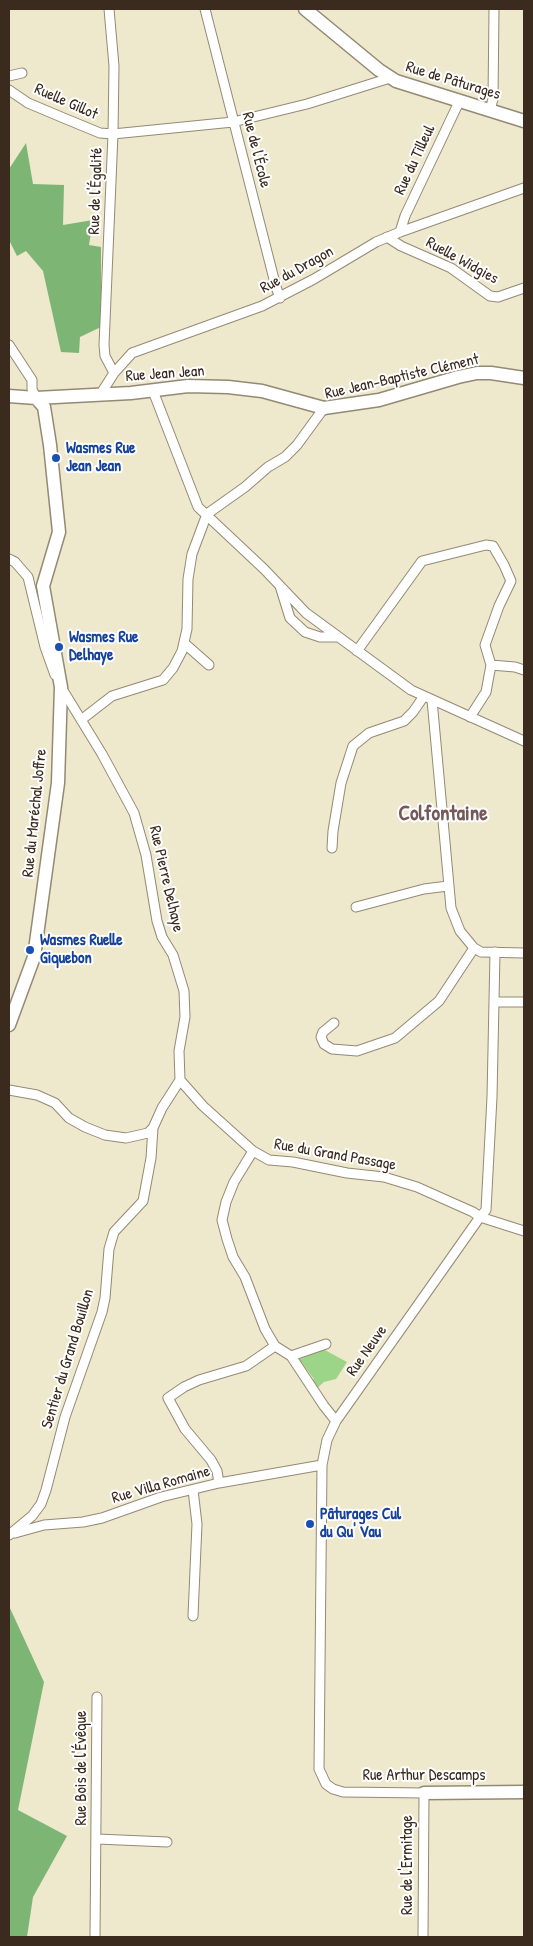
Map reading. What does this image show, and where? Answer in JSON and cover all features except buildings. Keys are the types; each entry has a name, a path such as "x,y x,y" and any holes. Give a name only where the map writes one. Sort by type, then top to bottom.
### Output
{"street":[{"name":"Rue de l'Égalité","path":"109,9 114,66 113,134 104,346 105,356 114,372"},
{"name":"Rue de l'École","path":"205,9 280,298"},
{"name":"Rue de Pâturages","path":"306,9 390,78 406,86 524,120"},
{"path":"490,110 493,99 494,9"},
{"path":"9,76 22,73"},
{"name":"Ruelle Gillot","path":"9,90 28,103 66,120 100,133 113,134 234,122 307,104 390,78"},
{"name":"Rue du Tilleul","path":"400,232 405,216 459,102"},
{"name":"Rue du Dragon","path":"100,395 114,372 132,353 228,320 280,298 387,237 524,188"},
{"name":"Ruelle Widgies","path":"387,237 400,246 451,268 490,296 498,297 524,288"},
{"name":"Rue du Maréchal Joffre","path":"9,345 32,380 32,389 36,398 44,407 50,445 60,532 44,586 61,687 58,783 34,957 9,1025"},
{"name":"Rue Jean-Baptiste Clément","path":"207,514 245,487 268,467 285,457 297,445 324,408 379,400 477,373 524,378"},
{"name":"Rue Jean Jean","path":"9,396 36,398 153,391 188,386 228,387 262,392 324,408"},
{"path":"153,391 198,507 306,613 411,690 524,741"},
{"path":"81,720 112,696 163,680 173,668 184,643 187,629 188,579 192,554 207,514"},
{"path":"358,651 422,561 486,545 493,546 511,581 499,606 485,645 491,665 486,692 470,717"},
{"name":"Rue Pierre Delhaye","path":"9,559 28,577 44,647 53,674 115,775 134,813 146,855 157,921 162,937 173,955 180,972 184,990 185,1017 179,1050 180,1080"},
{"path":"280,586 290,618 305,632 320,637 338,637"},
{"path":"184,643 209,664"},
{"path":"491,665 515,667 524,670"},
{"path":"332,848 341,783 353,746 369,733 404,721 428,698"},
{"path":"428,698 451,908 460,931 474,948 481,952 524,953"},
{"path":"356,907 424,889 448,886"},
{"path":"334,1023 323,1032 321,1037 324,1044 332,1049 357,1050 395,1038 438,1001 474,948"},
{"name":"Rue Neuve","path":"326,1784 321,1778 318,1758 322,1465 327,1440 336,1421 486,1210 492,1097 494,952"},
{"path":"494,1002 524,1002"},
{"path":"9,1090 37,1095 55,1103 69,1118 105,1136 126,1138 148,1133 153,1128 162,1108 180,1080"},
{"name":"Rue du Grand Passage","path":"180,1080 203,1106 253,1151 269,1160 293,1162 347,1173 384,1177 417,1187 480,1216 524,1231"},
{"name":"Sentier du Grand Bouillon","path":"9,1535 32,1516 41,1504 46,1490 65,1418 102,1312 109,1249 114,1232 143,1201 151,1158 153,1128"},
{"path":"253,1151 234,1182 222,1220 233,1257 245,1277 265,1329 274,1346 291,1356 336,1421"},
{"path":"291,1356 326,1344"},
{"path":"219,1483 217,1471 211,1460 185,1429 168,1398 199,1380 246,1366 274,1346"},
{"name":"Rue Villa Romaine","path":"9,1535 44,1526 102,1518 155,1499 219,1483 322,1465"},
{"path":"193,1490 197,1524 193,1616"},
{"name":"Rue Bois de l'Évêque","path":"95,1937 97,1697"},
{"name":"Rue Arthur Descamps","path":"326,1784 333,1789 343,1792 524,1792"},
{"name":"Rue de l'Ermitage","path":"423,1937 424,1793"},
{"name":"Rue Bois de l'Évêque","path":"97,1839 167,1842"}],"green space":[{"path":"26,143 33,184 64,185 63,225 93,220 89,245 101,247 101,327 80,337 79,353 61,352 43,271 26,251 17,256 9,240 9,169"},
{"path":"323,1349 347,1362 336,1379 324,1382 315,1390 309,1383 314,1379 302,1363 299,1364 300,1359"},
{"path":"9,1606 44,1682 18,1810 67,1836 33,1897 27,1937 9,1937"}],"place":[{"name":"Wasmes Rue Jean Jean","path":"56,458"},
{"name":"Wasmes Rue Delhaye","path":"59,647"},
{"name":"Wasmes Ruelle Giquebon","path":"30,950"},
{"name":"Pâturages Cul du Qu' Vau","path":"310,1524"}],"district":[{"name":"Colfontaine","path":"443,814"}]}
